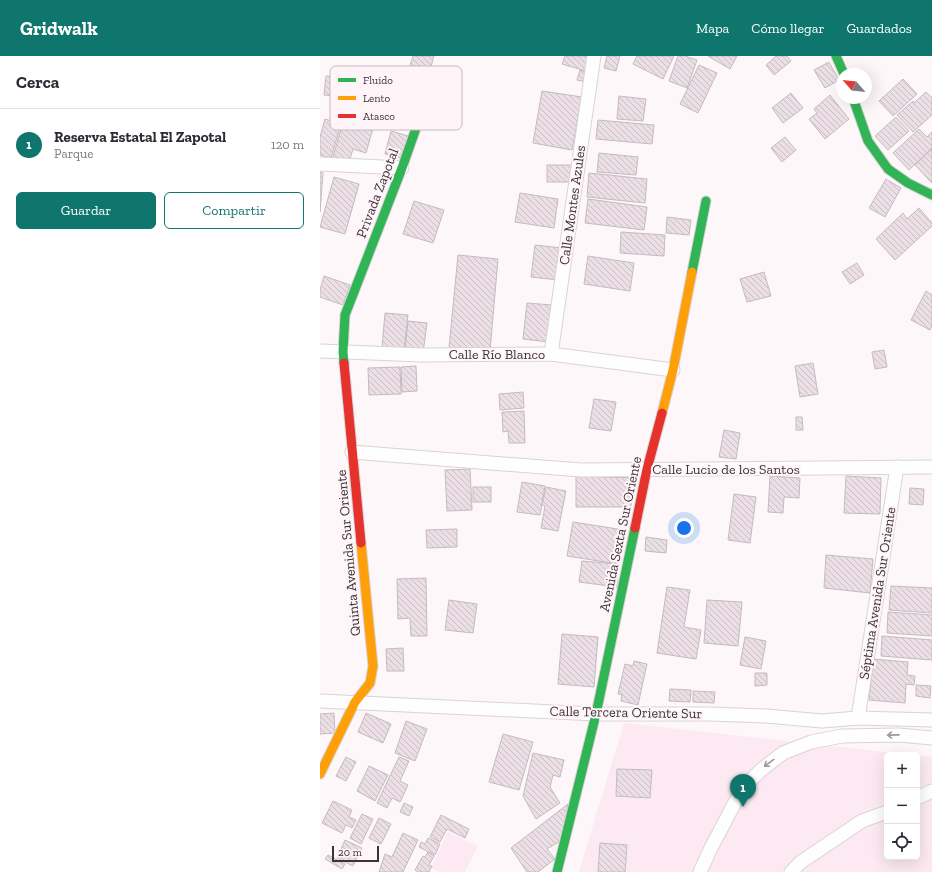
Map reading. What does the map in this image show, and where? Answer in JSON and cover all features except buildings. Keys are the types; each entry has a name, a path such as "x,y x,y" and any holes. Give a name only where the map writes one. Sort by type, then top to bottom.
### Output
{"street":[{"name":"Calle Montes Azules","path":"551,354 594,56"},
{"path":"836,56 841,68"},
{"path":"855,104 868,141 888,169 932,195"},
{"name":"Privada Zapotal","path":"345,316 415,130"},
{"path":"320,164 402,168"},
{"name":"Avenida Sexta Sur Oriente","path":"557,872 596,714 647,469 673,370 706,201"},
{"name":"Quinta Avenida Sur Oriente","path":"320,774 355,702 370,683 373,666 343,352 345,316"},
{"name":"Calle Río Blanco","path":"320,351 422,355 551,354 673,370"},
{"name":"Calle Lucio de los Santos","path":"352,452 581,470 932,467"},
{"name":"Séptima Avenida Sur Oriente","path":"858,718 896,467"},
{"name":"Calle Tercera Oriente Sur","path":"320,701 596,714 711,714 766,716 822,721 858,718 932,720"},
{"path":"700,872 742,790 761,770 784,753 811,742 842,736 899,735 932,738"},
{"path":"920,797 932,791"},
{"path":"791,872 801,862 862,821 884,813"}],"shaded area":[{"path":"624,723 887,752 884,752 884,860 920,860 920,755 932,757 932,872 579,872"},
{"path":"448,832 478,846 465,872 440,872 431,868"}],"traffic: fast":[{"path":"836,56 841,68"},
{"path":"855,104 868,141 888,169 908,183 932,195"},
{"path":"344,363 343,352 345,315 415,130"},
{"path":"692,272 706,201"},
{"path":"557,872 596,714 635,528"}],"traffic: slow":[{"path":"662,413 673,370 692,272"},
{"path":"320,774 355,702 370,683 373,666 361,543"}],"traffic: jam":[{"path":"344,363 361,543"},
{"path":"635,528 647,469 662,413"}],"place":[{"name":"Reserva Estatal El Zapotal","path":"743,807"}]}
